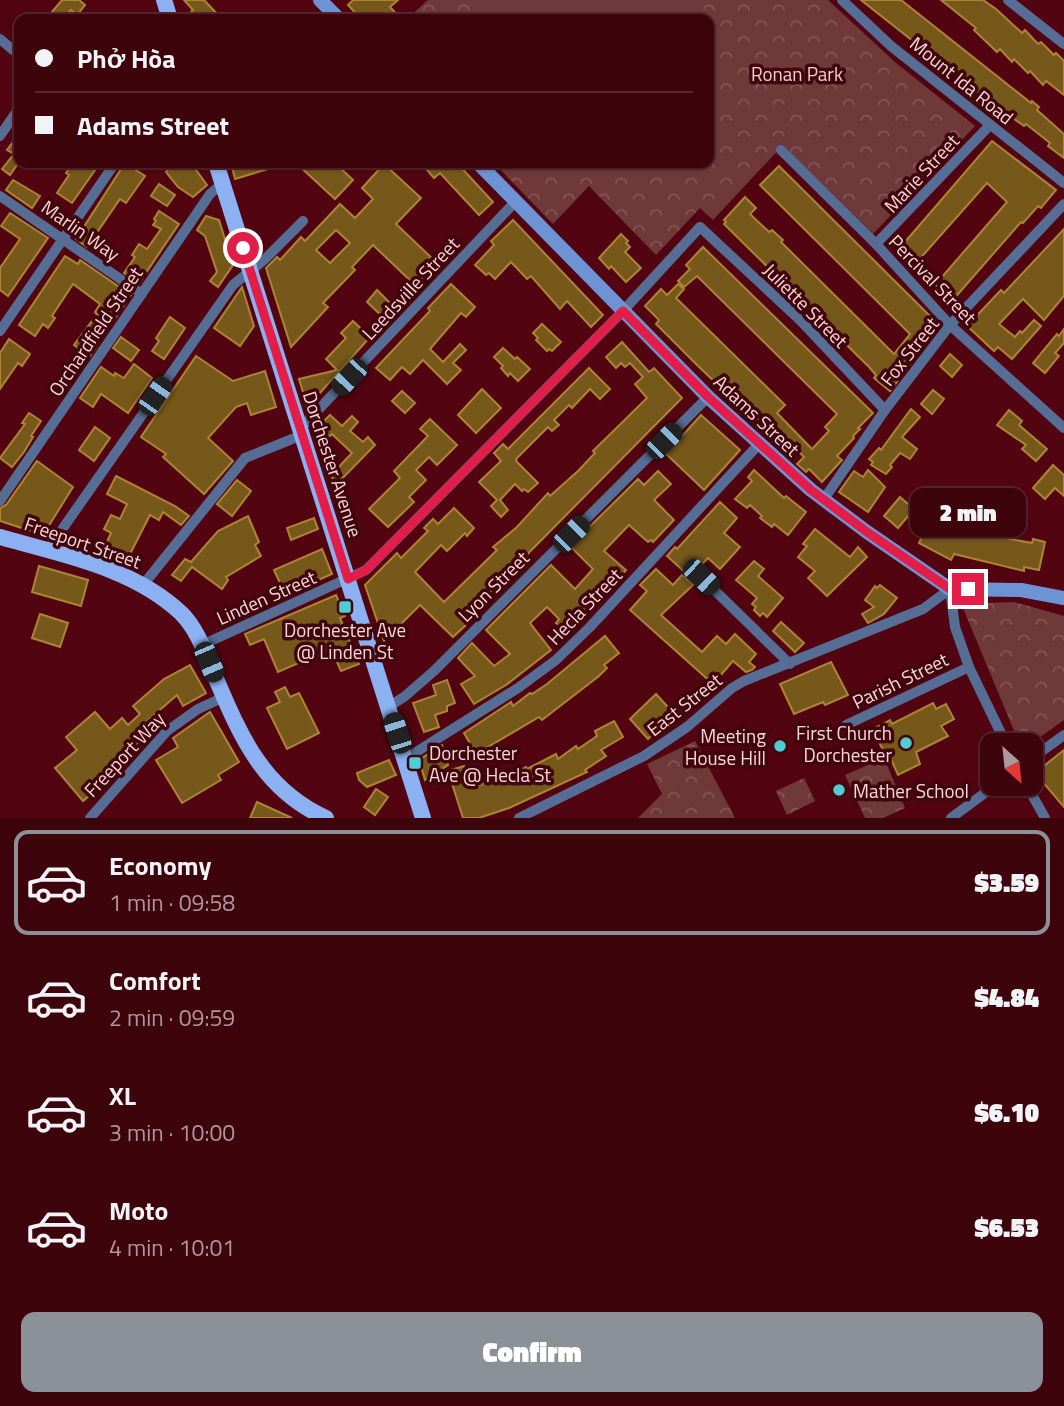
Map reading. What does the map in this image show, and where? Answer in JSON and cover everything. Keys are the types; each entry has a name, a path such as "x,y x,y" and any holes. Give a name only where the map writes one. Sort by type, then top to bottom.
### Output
{"main road":[{"name":"Dorchester Avenue","path":"217,168 424,818"},
{"name":"Adams Street","path":"483,168 708,397 759,444 867,532 950,589"},
{"name":"Freeport Street","path":"0,537 116,571 143,585 180,613 193,628 246,741 272,781 300,805 326,818"},
{"path":"950,589 1021,590 1064,598"}],"street":[{"name":"Mount Ida Road","path":"842,0 891,46 1064,183"},
{"path":"1008,0 1064,44"},
{"path":"0,39 14,51"},
{"path":"0,136 14,115"},
{"name":"Marie Street","path":"876,244 990,125"},
{"name":"Percival Street","path":"781,150 876,244 950,325 1064,428"},
{"path":"0,331 112,168"},
{"name":"Orchardfield Street","path":"0,501 210,194 222,184"},
{"name":"Marlin Way","path":"0,196 142,294"},
{"name":"Leedsville Street","path":"301,432 516,201"},
{"name":"Fox Street","path":"824,499 885,410 950,325 1064,204"},
{"path":"47,551 233,285 265,259 303,221"},
{"name":"Linden Street","path":"202,645 366,570 623,311 700,227"},
{"name":"Juliette Street","path":"700,227 800,320 885,410"},
{"name":"Lyon Street","path":"388,707 434,671 708,397"},
{"path":"143,585 244,458 301,432"},
{"name":"Hecla Street","path":"405,759 518,688 556,660 599,618 759,444"},
{"path":"701,577 790,664"},
{"path":"950,589 955,627 969,667 1001,733"},
{"name":"East Street","path":"519,818 538,814 644,756 687,727 732,688 923,609 950,589"},
{"name":"Parish Street","path":"846,726 969,667"},
{"name":"Freeport Way","path":"90,818 180,719 224,697"},
{"path":"1043,750 1064,735"},
{"path":"951,818 981,796"},
{"path":"1033,796 1045,818"}],"green space":[{"name":"Ronan Park","path":"428,0 828,0 896,63 975,126 873,234 783,145 713,220 700,208 656,255 589,186 553,224 499,168 714,168 714,14 413,14"},
{"path":"474,0 695,0 704,6 703,14 473,14"},
{"path":"1014,602 1064,616 1064,720 1043,735 1015,733 963,608 986,603"},
{"path":"695,741 735,818 638,818 662,794 647,764"},
{"path":"884,758 905,808 883,818 865,818 845,775"},
{"path":"804,778 815,801 787,815 776,791"}],"building":[{"path":"62,0 79,0 85,5 78,14 71,10 67,14 50,14"},
{"path":"184,0 204,0 217,14 189,14 193,10"},
{"path":"353,0 398,0 390,7 396,14 356,14 348,5"},
{"path":"861,0 901,0 1031,103 1032,101 1039,107 1037,110 1064,134 1064,158 1026,124 1024,126 1005,114"},
{"path":"941,0 983,0 1022,33 1025,30 1038,44 1041,42 1054,55 1056,53 1064,61 1064,95 1046,81 1043,85 1030,71 1028,73 1014,59 1012,62 1000,49 997,52 974,30 976,28"},
{"path":"14,141 14,154 7,150"},
{"path":"992,141 1056,190 1041,208 1038,206 1021,222 952,301 935,285 1007,202 987,183 917,262 911,262 898,250"},
{"path":"14,154 15,168 10,175 2,169"},
{"path":"779,166 940,326 912,356 915,358 890,391 874,378 876,375 869,367 724,224 724,220 745,197 756,208 750,214 769,232 772,230 783,240 781,242 894,354 910,334 760,185"},
{"path":"70,168 96,168 72,203 57,193 69,175 66,173"},
{"path":"122,168 133,168 145,176 126,203 120,199 87,247 76,239"},
{"path":"169,168 195,168 207,185 193,197 178,187 166,172"},
{"path":"232,168 271,168 235,179"},
{"path":"301,168 340,168 353,180 335,199"},
{"path":"380,168 388,168 421,198 396,224 437,263 416,286 373,245 352,267 355,270 323,303 328,307 291,347 266,268 277,257 280,260 301,237 305,241 340,204 355,218 373,199 362,188","holes":["336,230 350,243 330,263 316,250"]},
{"path":"425,168 462,168 493,202 479,215 440,173 434,178"},
{"path":"13,180 40,196 32,208 6,190"},
{"path":"159,184 175,195 167,206 151,196"},
{"path":"159,211 179,224 139,283 124,273 135,257 132,255 139,244 147,249 161,229 153,225"},
{"path":"10,213 48,238 8,296 0,290 0,268 20,239 1,226"},
{"path":"206,216 219,220 233,265 218,287 210,281 217,272 205,236 197,230"},
{"path":"513,220 603,315 591,327 567,301 560,309 531,276 527,279 511,262 495,279 475,265 494,245 491,241"},
{"path":"1064,229 1064,296 1044,320 1023,299 999,324 1015,337 1034,320 1041,326 1012,359 998,347 994,351 967,326 1001,290 1004,293"},
{"path":"621,234 630,247 625,252 641,268 626,282 599,258"},
{"path":"703,247 873,413 837,456 842,460 822,482 809,469 806,472 797,464 804,457 791,444 785,449 776,439 779,436 767,424 763,428 697,365 656,324 659,320 645,306 661,289 667,295 678,284 684,289 676,298 785,405 777,413 812,449 829,431 825,427 837,414 697,276 684,287 678,281 690,269 686,265"},
{"path":"65,256 78,264 80,260 131,295 112,323 108,321 93,343 97,346 90,356 74,345 97,314 95,312 100,304 73,284 52,316 55,318 48,328 43,324 35,336 19,325"},
{"path":"451,284 475,307 466,317 461,313 430,349 443,362 460,344 466,350 453,363 461,370 447,384 423,360 410,374 402,367 390,380 376,368 430,311 428,308"},
{"path":"242,287 254,326 240,346 214,328"},
{"path":"377,290 396,309 386,320 367,302"},
{"path":"170,317 185,328 164,359 152,351 159,341 156,338"},
{"path":"353,321 370,337 311,403 306,402 299,379 337,370 326,359 346,338 341,333"},
{"path":"542,324 561,342 552,351 547,351 533,333"},
{"path":"1064,329 1064,343 1055,353 1059,356 1045,373 1033,363"},
{"path":"121,337 139,350 131,361 113,348"},
{"path":"9,339 30,354 22,366 18,363 0,389 0,353"},
{"path":"622,342 649,372 654,368 682,398 481,601 463,621 467,624 453,637 420,605 384,641 365,585 397,553 401,558 428,531 424,528 433,519 438,524 454,508 474,528 447,551 441,545 415,572 444,602 497,550 493,547 517,527 548,493 550,496 578,471 595,453 593,451 647,398 635,384 643,377 630,363 625,367 621,363 616,368 606,357"},
{"path":"503,348 530,369 518,381 510,373 508,376 494,357"},
{"path":"950,354 962,365 952,377 940,366"},
{"path":"196,356 233,381 265,371 276,407 251,415 247,403 236,407 208,438 233,461 204,494 163,457 166,454 141,437"},
{"path":"134,364 152,378 128,413 101,394 93,407 80,398 101,367 114,376 115,373 124,378"},
{"path":"589,368 610,389 600,399 590,389 572,408 569,405 554,420 559,425 552,431 548,427 517,458 516,461 538,483 528,492 524,489 522,491 515,484 500,500 508,510 501,517 491,506 497,500 479,482 501,461 494,453 503,444 508,449"},
{"path":"482,389 501,408 476,433 458,415"},
{"path":"933,390 944,399 932,414 921,404"},
{"path":"402,391 415,403 405,413 392,401"},
{"path":"911,409 920,417 902,437 917,449 910,459 900,453 886,474 871,465 873,462 869,459 879,448 881,450"},
{"path":"1009,410 1022,421 1019,425 1047,449 1036,461 1022,449 1026,445 997,425"},
{"path":"29,413 41,421 24,452 12,467 0,458 25,424 22,423"},
{"path":"330,415 342,426 352,416 358,422 350,431 363,442 368,437 375,445 335,486 331,475 352,453 332,434 329,437 318,427"},
{"path":"701,415 740,450 704,490 664,452 673,442 675,444"},
{"path":"430,419 457,445 437,465 429,457 416,470 426,480 409,497 414,502 388,527 369,509 400,478 394,471 428,436 420,429"},
{"path":"95,427 110,438 94,461 79,450"},
{"path":"37,461 73,487 43,535 0,521 0,508 6,505"},
{"path":"1053,465 1064,475 1064,496 1055,488 1045,499 1033,488"},
{"path":"754,470 784,498 786,496 806,512 788,535 774,524 772,527 760,518 762,516 750,505 747,508 735,499 752,481 748,477"},
{"path":"868,470 885,487 868,512 839,492 854,471 863,477"},
{"path":"658,471 671,484 654,500 674,520 653,542 648,542 629,525 604,551 626,570 607,592 571,633 556,623 559,619 547,607 530,623 551,650 506,685 474,704 461,684 475,676 458,658 472,643 494,666 510,654 486,630 551,565 575,589 593,569 570,546 638,479 644,485"},
{"path":"116,476 189,516 181,525 163,512 159,520 150,515 126,562 103,550 111,533 104,529 111,515 120,519 127,504 107,494"},
{"path":"237,480 251,491 232,516 217,504"},
{"path":"900,497 914,509 898,528 884,516"},
{"path":"720,502 737,518 724,533 740,547 720,569 708,558 690,577 667,556 675,547 677,549"},
{"path":"928,505 946,513 943,519 972,534 975,526 1010,539 1032,543 1033,539 1045,542 1039,570 1024,567 1024,571 954,554 951,560 919,543 924,532 917,529"},
{"path":"248,516 259,542 255,545 261,556 226,577 228,580 222,589 192,567 181,581 172,575 185,559 191,562 218,531"},
{"path":"314,518 318,529 291,540 287,528"},
{"path":"815,529 850,557 858,547 867,557 827,596 808,578 815,571 798,557 807,546 803,544"},
{"path":"322,549 332,574 298,589 296,586 284,592 274,570"},
{"path":"754,561 764,569 758,576 783,598 767,617 763,613 760,616 754,610 756,607 752,604 757,598 736,580"},
{"path":"39,566 88,580 81,606 32,592"},
{"path":"656,569 673,585 682,575 693,585 661,615 702,652 717,636 726,644 735,634 756,654 749,662 755,667 752,670 746,672 733,661 713,684 630,610 647,591 640,585"},
{"path":"880,585 897,598 884,614 868,623 862,614 874,607 865,600 875,586 877,588"},
{"path":"336,595 345,616 340,618 359,664 341,671 337,662 341,660 335,647 278,672 264,639 250,645 245,634"},
{"path":"40,614 68,623 60,647 32,638"},
{"path":"781,622 804,643 795,652 773,631"},
{"path":"605,636 619,653 604,665 607,668 599,676 542,720 539,717 488,747 490,749 478,757 464,733 511,702 513,706 547,684"},
{"path":"831,662 848,695 794,714 780,684"},
{"path":"190,665 206,693 183,706 177,695 139,728 146,736 96,778 102,785 83,801 55,768 77,750 66,737 95,712 110,729 122,718 128,725 140,714 133,706 164,679"},
{"path":"447,680 455,703 447,706 447,711 435,715 439,727 424,732 413,703 436,695 433,685"},
{"path":"285,687 290,697 299,693 319,733 287,749 267,708 280,702 275,692"},
{"path":"656,694 677,717 648,739 630,719"},
{"name":"First Church Dorchester","path":"933,703 936,709 946,704 954,719 941,726 948,736 916,752 920,764 898,775 887,750 884,752 876,736 879,734 875,728 890,720 892,724"},
{"path":"210,712 239,762 218,775 221,780 182,803 156,760 178,747 173,738"},
{"path":"614,721 623,737 601,750 606,756 585,770 587,772 509,808 479,818 463,818 448,771 464,766 471,789 494,779 495,782 556,754 558,759 576,746 578,749 597,736 595,731"},
{"path":"442,745 448,765 425,780 419,760"},
{"path":"1064,750 1064,807 1043,782 1043,767"},
{"path":"389,760 396,775 367,787 359,780 357,773"},
{"path":"376,789 388,797 375,815 364,807"},
{"path":"257,802 292,818 250,818"}],"place":[{"name":"Dorchester Ave @ Linden St","path":"345,607"},
{"name":"First Church Dorchester","path":"906,743"},
{"name":"Meeting House Hill","path":"780,746"},
{"name":"Dorchester Ave @ Hecla St","path":"415,763"},
{"name":"Mather School","path":"839,790"}],"route":[{"path":"243,248 348,579 366,570 623,311 708,397 811,490 950,589 968,589"}]}
